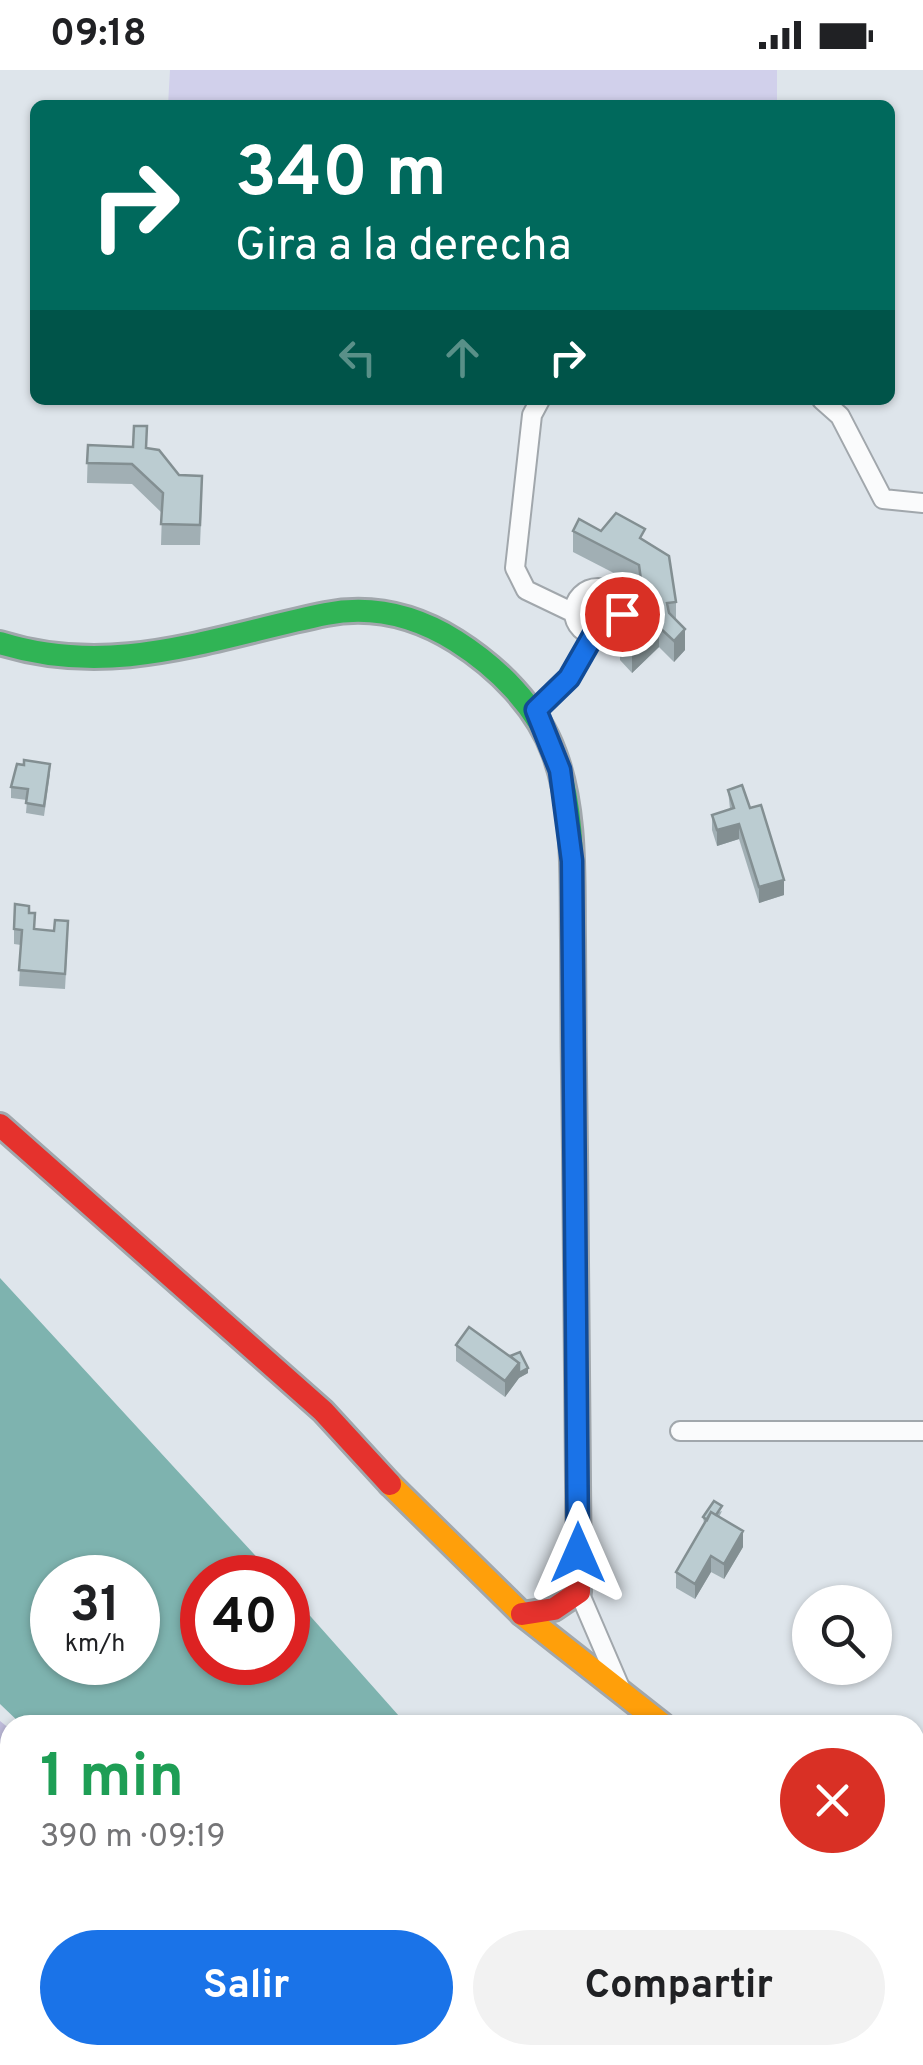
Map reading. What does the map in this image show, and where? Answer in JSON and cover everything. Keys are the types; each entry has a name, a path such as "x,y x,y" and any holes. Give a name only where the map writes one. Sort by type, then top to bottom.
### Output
{"street":[{"path":"537,405 532,414 515,568 526,590 574,612"},
{"path":"828,405 840,416 883,499 923,502"},
{"path":"590,589 613,593 621,606 620,622 609,633 593,636 580,628 574,612 578,598 590,589"},
{"path":"0,643 51,657 129,658 226,642 325,614 370,610 406,617 471,650 536,710 560,770 572,861 579,1592 624,1696"},
{"path":"536,710 569,678 593,636"},
{"path":"0,1125 323,1411 424,1521 522,1614 650,1715"},
{"path":"680,1432 923,1432"},
{"path":"522,1614 554,1609 579,1592"}],"shaded area":[{"path":"170,70 777,70 777,100 168,100"},
{"path":"0,1278 255,1555 180,1555 180,1685 310,1685 310,1616 398,1715 12,1715 0,1704"}],"building":[{"path":"134,426 147,426 146,448 159,450 179,475 202,476 200,525 161,524 163,493 132,464 87,463 88,445 133,447"},
{"path":"616,513 645,529 640,538 669,556 676,602 667,603 669,613 685,629 674,641 659,627 632,652 620,640 646,616 639,565 573,531 579,519 601,531"},
{"path":"24,760 50,764 44,806 26,803 28,789 11,787 17,764 24,765"},
{"path":"742,785 750,808 761,805 784,880 759,887 739,824 717,830 712,815 734,808 728,790"},
{"path":"15,904 29,906 29,913 35,913 34,929 54,931 55,920 68,921 65,974 19,970 22,930 14,929"},
{"path":"469,1327 519,1363 505,1381 456,1345"},
{"path":"520,1352 528,1368 519,1373 519,1363 510,1356"},
{"path":"714,1501 722,1506 716,1515 711,1512 707,1520 703,1517"},
{"path":"711,1512 743,1531 724,1564 711,1556 695,1584 676,1572"}],"traffic: fast":[{"path":"0,643 42,653 124,656 204,643 326,614 377,612 425,625 456,641 501,675 547,736 566,798 572,869 575,1152"}],"traffic: slow":[{"path":"390,1484 522,1614 650,1715"}],"traffic: jam":[{"path":"0,1125 323,1411 390,1484"},
{"path":"522,1614 554,1609 579,1592 575,1152"}],"route":[{"path":"578,1553 572,861 560,770 536,710 569,678 593,636 609,633 622,614"}]}
